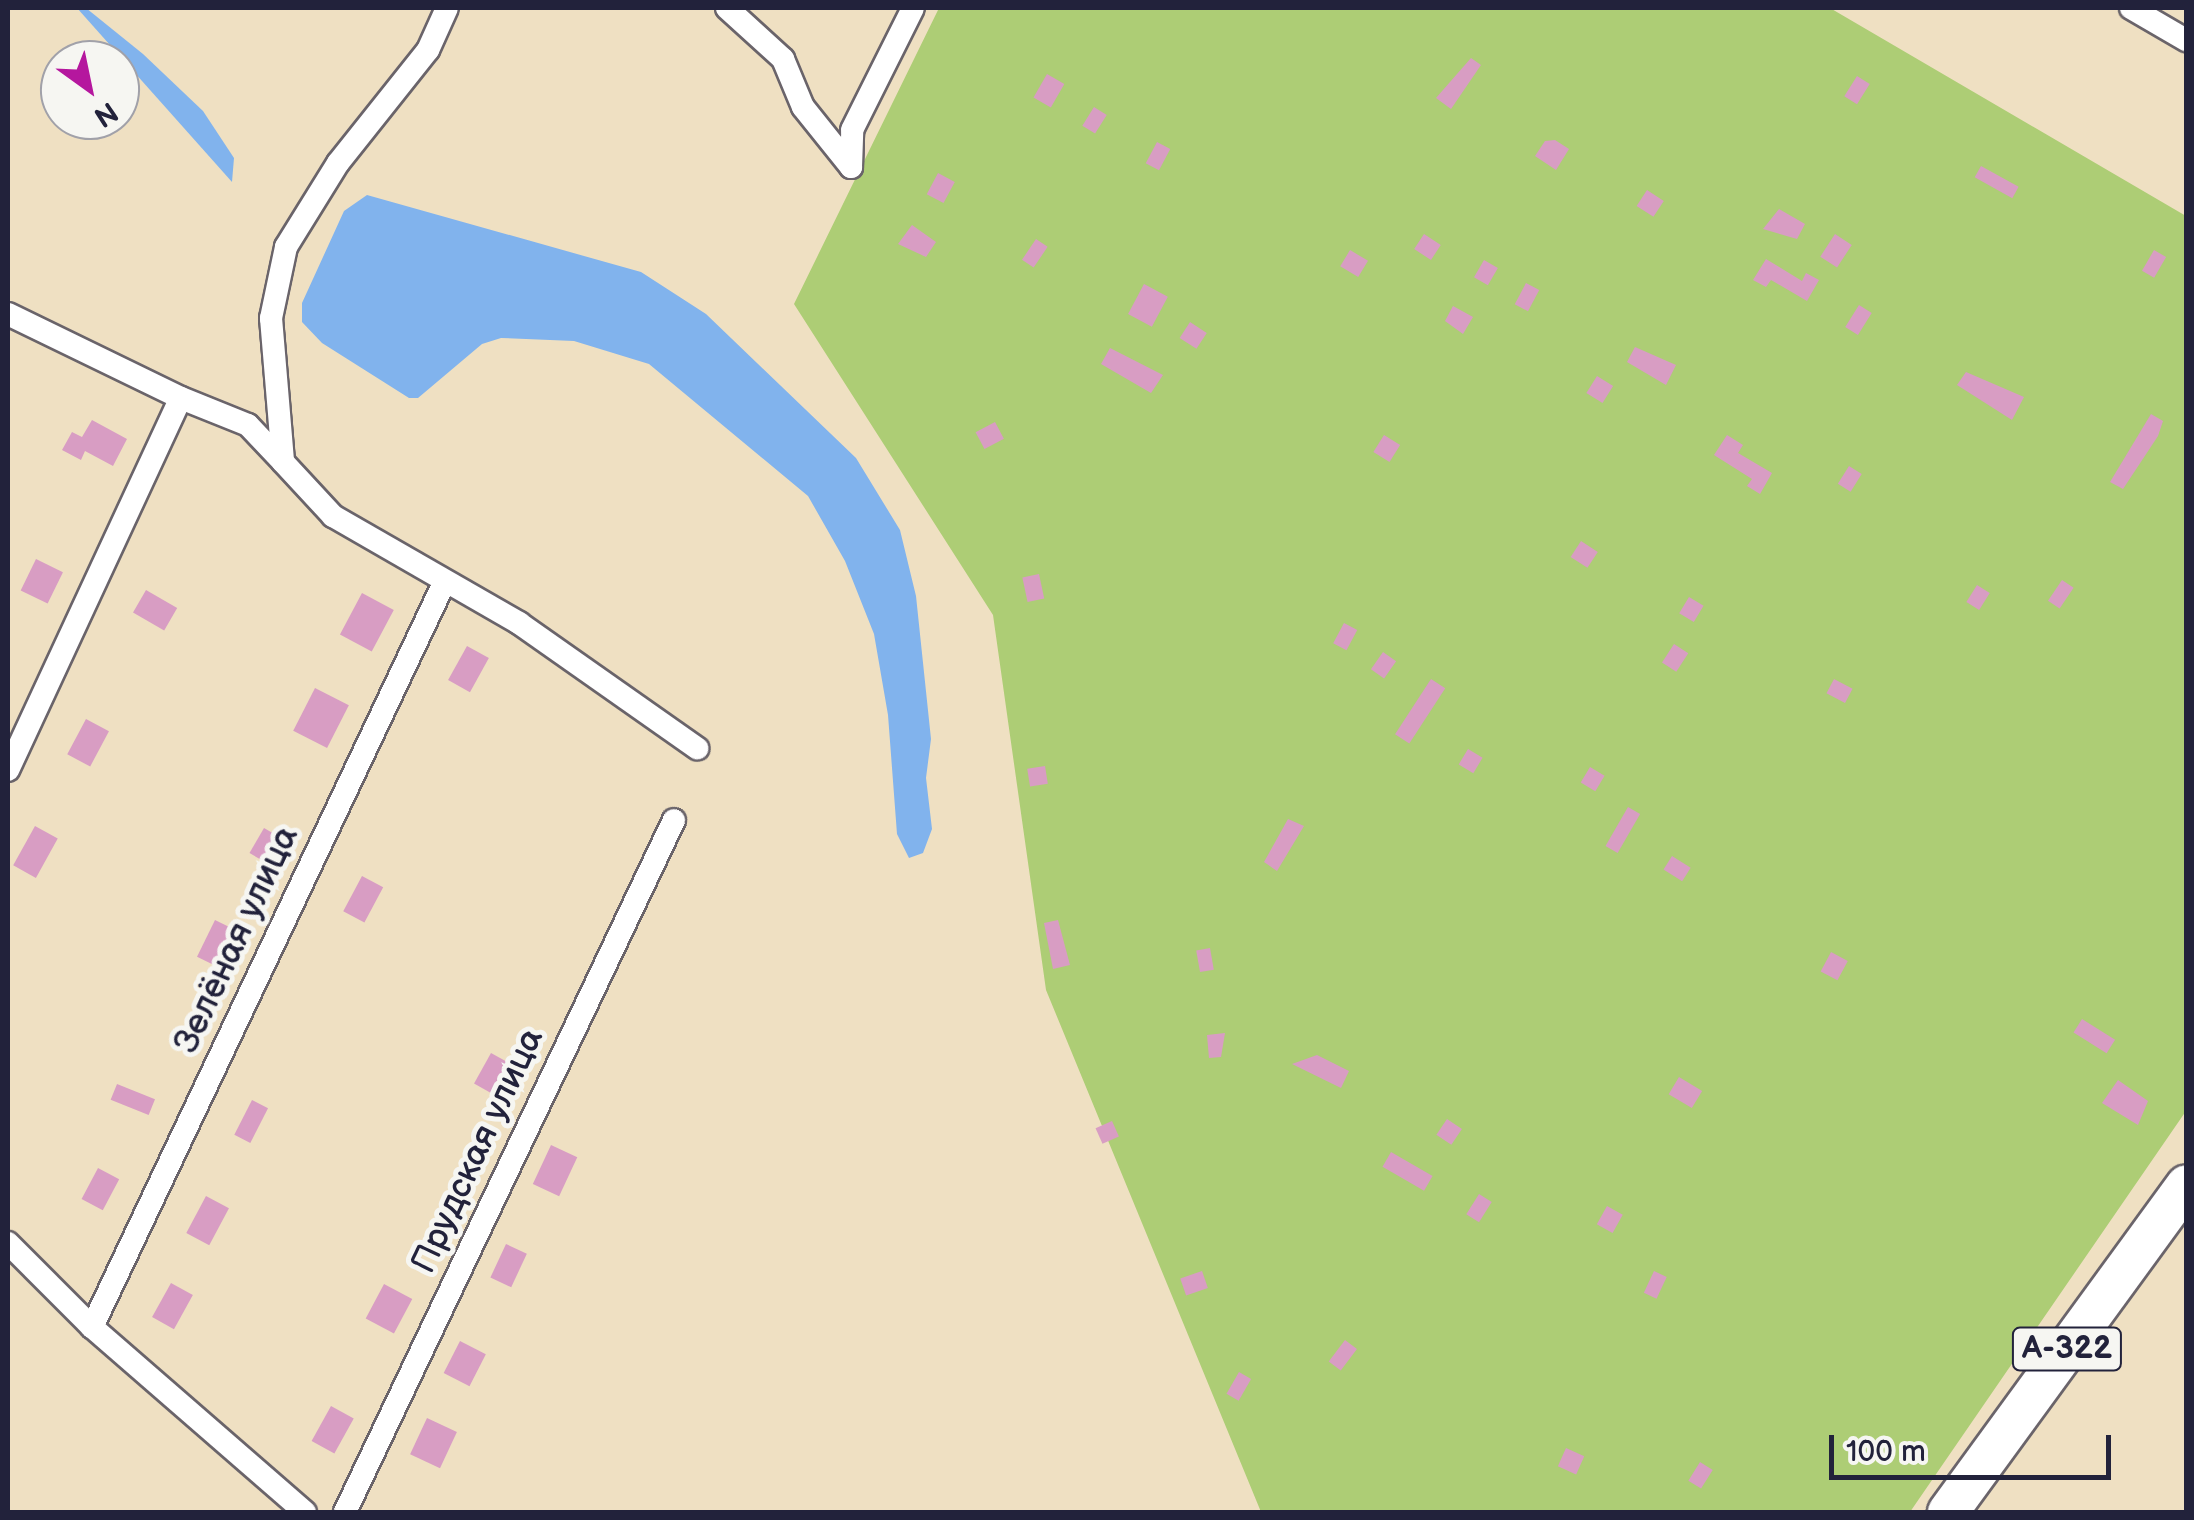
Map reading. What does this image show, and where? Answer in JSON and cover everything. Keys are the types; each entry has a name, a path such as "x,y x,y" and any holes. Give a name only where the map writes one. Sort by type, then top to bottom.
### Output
{"highway":[{"name":"А-322","path":"1948,1512 2186,1186"}],"street":[{"path":"283,462 271,318 286,247 338,163 428,50 447,8"},
{"path":"727,8 783,60 803,106 851,167 852,130 913,8"},
{"path":"2131,8 2186,40"},
{"path":"8,314 181,398 248,425 332,516 444,584 519,623 698,748"},
{"path":"8,770 181,398"},
{"name":"Зелёная улица","path":"92,1326 444,584"},
{"name":"Прудская улица","path":"345,1512 674,820"},
{"path":"8,1243 92,1326 305,1512"}],"green space":[{"path":"939,8 1830,8 2186,216 2186,1111 1910,1512 1261,1512 1046,990 993,615 794,304"}],"water":[{"path":"77,8 86,8 126,40 106,40"},
{"path":"140,52 203,111 234,158 232,182 140,79"},
{"path":"367,195 641,272 706,314 856,458 900,530 916,596 931,739 926,778 932,829 923,853 909,858 897,834 888,715 874,634 845,561 808,496 649,364 574,341 501,338 482,344 418,398 409,398 322,343 302,322 302,303 344,211"}],"building":[{"path":"1471,58 1481,65 1451,109 1436,98"},
{"path":"1047,74 1064,84 1051,107 1034,97"},
{"path":"1857,76 1870,84 1857,104 1844,96"},
{"path":"1094,107 1107,115 1095,134 1082,126"},
{"path":"1555,140 1569,149 1556,170 1535,156 1545,141"},
{"path":"1157,142 1170,149 1159,170 1146,163"},
{"path":"1981,166 2019,187 2012,198 1975,177"},
{"path":"938,173 955,182 944,203 927,194"},
{"path":"1647,190 1664,201 1653,217 1637,206"},
{"path":"1779,209 1805,224 1797,239 1763,229"},
{"path":"912,225 936,242 926,257 898,244"},
{"path":"1424,234 1441,245 1431,260 1414,249"},
{"path":"1835,234 1852,245 1837,268 1820,257"},
{"path":"1036,239 1048,247 1034,268 1022,260"},
{"path":"1350,250 1368,261 1358,277 1340,266"},
{"path":"2154,250 2166,257 2154,278 2142,271"},
{"path":"1766,259 1802,281 1806,273 1819,280 1807,301 1771,280 1766,287 1753,280"},
{"path":"1484,260 1498,268 1488,285 1474,277"},
{"path":"1526,283 1539,290 1528,311 1515,304"},
{"path":"1144,284 1168,297 1152,327 1128,314"},
{"path":"1859,305 1872,313 1858,335 1845,327"},
{"path":"1453,306 1473,317 1463,334 1445,321"},
{"path":"1190,322 1207,333 1196,349 1180,338"},
{"path":"1635,347 1676,365 1666,385 1627,362"},
{"path":"1110,348 1163,375 1151,393 1101,364"},
{"path":"1966,372 2024,397 2012,420 1957,385"},
{"path":"1597,376 1613,386 1603,403 1586,393"},
{"path":"2151,414 2163,421 2158,436 2123,489 2110,482"},
{"path":"92,420 127,439 113,466 85,451 81,460 62,450 72,432 82,437"},
{"path":"995,422 1004,439 984,449 976,432"},
{"path":"1384,435 1400,445 1390,462 1373,452"},
{"path":"1727,435 1743,445 1738,453 1772,473 1760,494 1747,486 1752,479 1714,455"},
{"path":"1849,466 1862,474 1851,492 1838,484"},
{"path":"1581,541 1598,552 1587,568 1571,557"},
{"path":"36,559 63,572 48,604 21,590"},
{"path":"1039,574 1044,598 1028,602 1022,578"},
{"path":"2062,580 2074,588 2060,609 2048,601"},
{"path":"1977,585 1990,593 1979,610 1966,602"},
{"path":"146,590 177,608 164,631 133,613"},
{"path":"362,593 394,610 372,651 340,634"},
{"path":"1689,597 1704,606 1694,622 1679,613"},
{"path":"1344,623 1357,630 1346,650 1333,643"},
{"path":"1674,644 1688,653 1676,672 1662,662"},
{"path":"467,646 489,658 470,692 448,680"},
{"path":"1383,652 1396,661 1384,678 1371,669"},
{"path":"1431,679 1445,688 1409,744 1395,734"},
{"path":"1834,679 1853,689 1845,703 1826,693"},
{"path":"315,688 349,705 327,748 293,731"},
{"path":"86,719 109,731 90,767 67,754"},
{"path":"1468,749 1483,758 1473,773 1459,764"},
{"path":"1045,766 1048,784 1030,787 1027,769"},
{"path":"1590,767 1605,776 1595,791 1581,782"},
{"path":"1628,807 1640,814 1618,853 1606,846"},
{"path":"1288,819 1304,826 1277,871 1264,862"},
{"path":"35,826 58,839 36,878 13,865"},
{"path":"264,828 283,839 269,864 250,853"},
{"path":"1672,856 1691,868 1682,881 1664,870"},
{"path":"362,876 383,887 364,923 343,911"},
{"path":"215,920 237,931 219,968 197,957"},
{"path":"1058,920 1070,965 1053,969 1044,923"},
{"path":"1210,948 1214,970 1200,972 1196,950"},
{"path":"1831,952 1848,961 1837,980 1821,971"},
{"path":"2082,1019 2115,1040 2107,1053 2074,1033"},
{"path":"1225,1033 1221,1057 1209,1058 1207,1035"},
{"path":"491,1053 518,1068 501,1099 474,1084"},
{"path":"1317,1055 1349,1071 1341,1088 1292,1064"},
{"path":"1679,1077 1702,1091 1692,1108 1669,1094"},
{"path":"2118,1080 2148,1101 2138,1125 2102,1103"},
{"path":"117,1084 155,1099 149,1115 111,1100"},
{"path":"252,1100 268,1108 250,1143 234,1135"},
{"path":"1447,1119 1462,1129 1451,1145 1436,1135"},
{"path":"1112,1121 1119,1137 1102,1144 1096,1128"},
{"path":"551,1145 577,1157 559,1196 533,1184"},
{"path":"1391,1152 1433,1176 1424,1191 1382,1167"},
{"path":"98,1168 119,1179 103,1210 82,1199"},
{"path":"1479,1194 1492,1202 1479,1222 1466,1214"},
{"path":"206,1196 229,1208 209,1245 186,1233"},
{"path":"1607,1206 1623,1215 1613,1233 1597,1224"},
{"path":"506,1244 527,1254 511,1287 490,1278"},
{"path":"1202,1271 1208,1288 1186,1296 1180,1278"},
{"path":"1654,1271 1667,1277 1657,1299 1644,1293"},
{"path":"171,1283 193,1295 174,1329 152,1317"},
{"path":"384,1284 412,1299 394,1333 366,1318"},
{"path":"1345,1340 1357,1349 1341,1371 1329,1362"},
{"path":"460,1341 486,1354 469,1386 444,1373"},
{"path":"1239,1372 1251,1379 1239,1401 1226,1394"},
{"path":"331,1406 354,1419 334,1454 312,1441"},
{"path":"427,1418 457,1432 440,1468 410,1454"},
{"path":"1566,1448 1584,1456 1576,1474 1558,1466"},
{"path":"1700,1462 1713,1470 1701,1489 1688,1481"}]}
